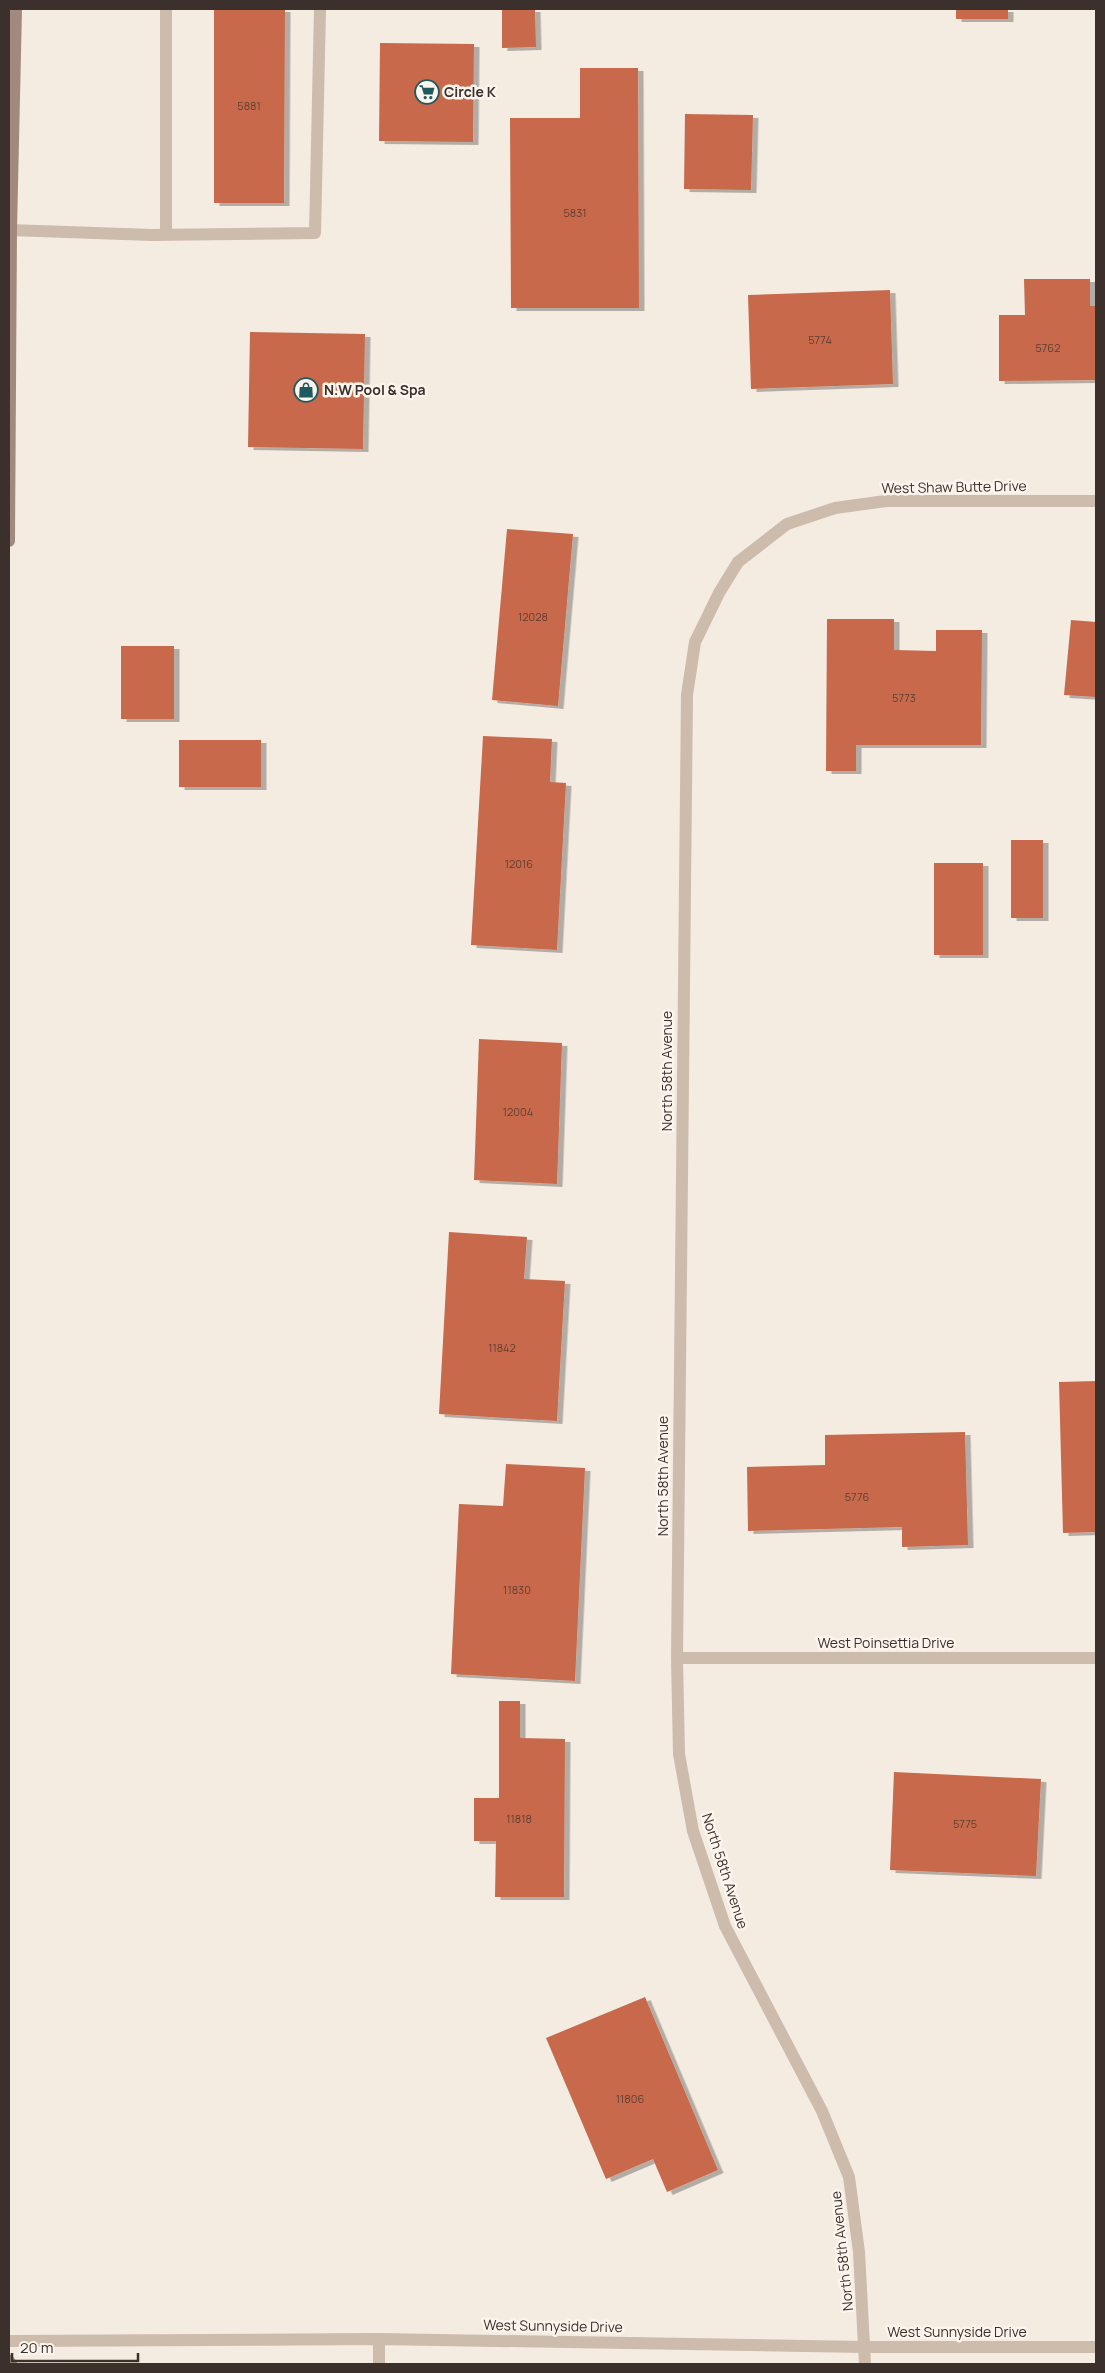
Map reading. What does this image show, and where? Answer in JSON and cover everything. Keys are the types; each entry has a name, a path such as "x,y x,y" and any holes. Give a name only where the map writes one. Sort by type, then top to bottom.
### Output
{"main road":[{"path":"9,541 10,230 16,9"}],"street":[{"path":"166,9 166,235"},
{"path":"10,230 166,235 314,233 320,9"},
{"name":"West Shaw Butte Drive","path":"738,562 787,524 835,508 886,501 1096,501"},
{"name":"North 58th Avenue","path":"738,562 719,593 695,642 687,694 677,1658 679,1754 693,1831 724,1926 822,2111 849,2177 859,2252 865,2364"},
{"name":"West Poinsettia Drive","path":"677,1658 1096,1658"},
{"path":"379,2339 379,2364"},
{"name":"West Sunnyside Drive","path":"9,2341 379,2339 865,2347 1096,2347"}],"building":[{"path":"214,9 285,9 284,203 214,203"},
{"path":"502,9 535,9 536,47 502,48"},
{"path":"956,9 1008,9 1008,19 956,19"},
{"name":"Circle K","path":"380,43 474,44 473,142 379,141"},
{"path":"580,68 638,68 639,308 511,308 510,118 580,118"},
{"path":"685,114 753,115 751,190 684,189"},
{"path":"1024,279 1090,279 1090,306 1096,306 1096,380 999,381 999,315 1025,315"},
{"path":"890,290 893,384 751,389 748,295"},
{"name":"N.W Pool & Spa","path":"250,332 365,334 363,449 248,447"},
{"path":"507,529 573,534 558,706 492,700"},
{"path":"827,619 894,619 894,650 936,651 936,630 982,630 981,745 856,745 856,771 826,771"},
{"path":"1071,620 1096,622 1096,697 1064,695"},
{"path":"121,646 174,646 174,719 121,719"},
{"path":"483,736 552,739 550,782 566,783 557,950 471,945"},
{"path":"179,740 261,740 261,787 179,787"},
{"path":"1011,840 1043,840 1043,918 1011,918"},
{"path":"934,863 983,863 983,955 934,955"},
{"path":"479,1039 562,1043 557,1184 474,1180"},
{"path":"449,1232 527,1237 524,1279 565,1281 557,1421 439,1414"},
{"path":"1096,1381 1096,1532 1063,1533 1059,1382"},
{"path":"965,1432 968,1545 902,1547 902,1527 748,1531 747,1467 825,1465 825,1435"},
{"path":"506,1464 585,1468 575,1681 451,1674 459,1504 503,1506"},
{"path":"499,1701 520,1701 520,1738 565,1739 564,1897 495,1897 496,1841 474,1841 474,1798 499,1798"},
{"path":"894,1772 1041,1779 1036,1876 890,1870"},
{"path":"645,1997 718,2170 667,2192 653,2159 606,2179 546,2038"}],"place":[{"name":"Circle K","path":"427,92"},
{"name":"N.W Pool & Spa","path":"306,390"}]}
